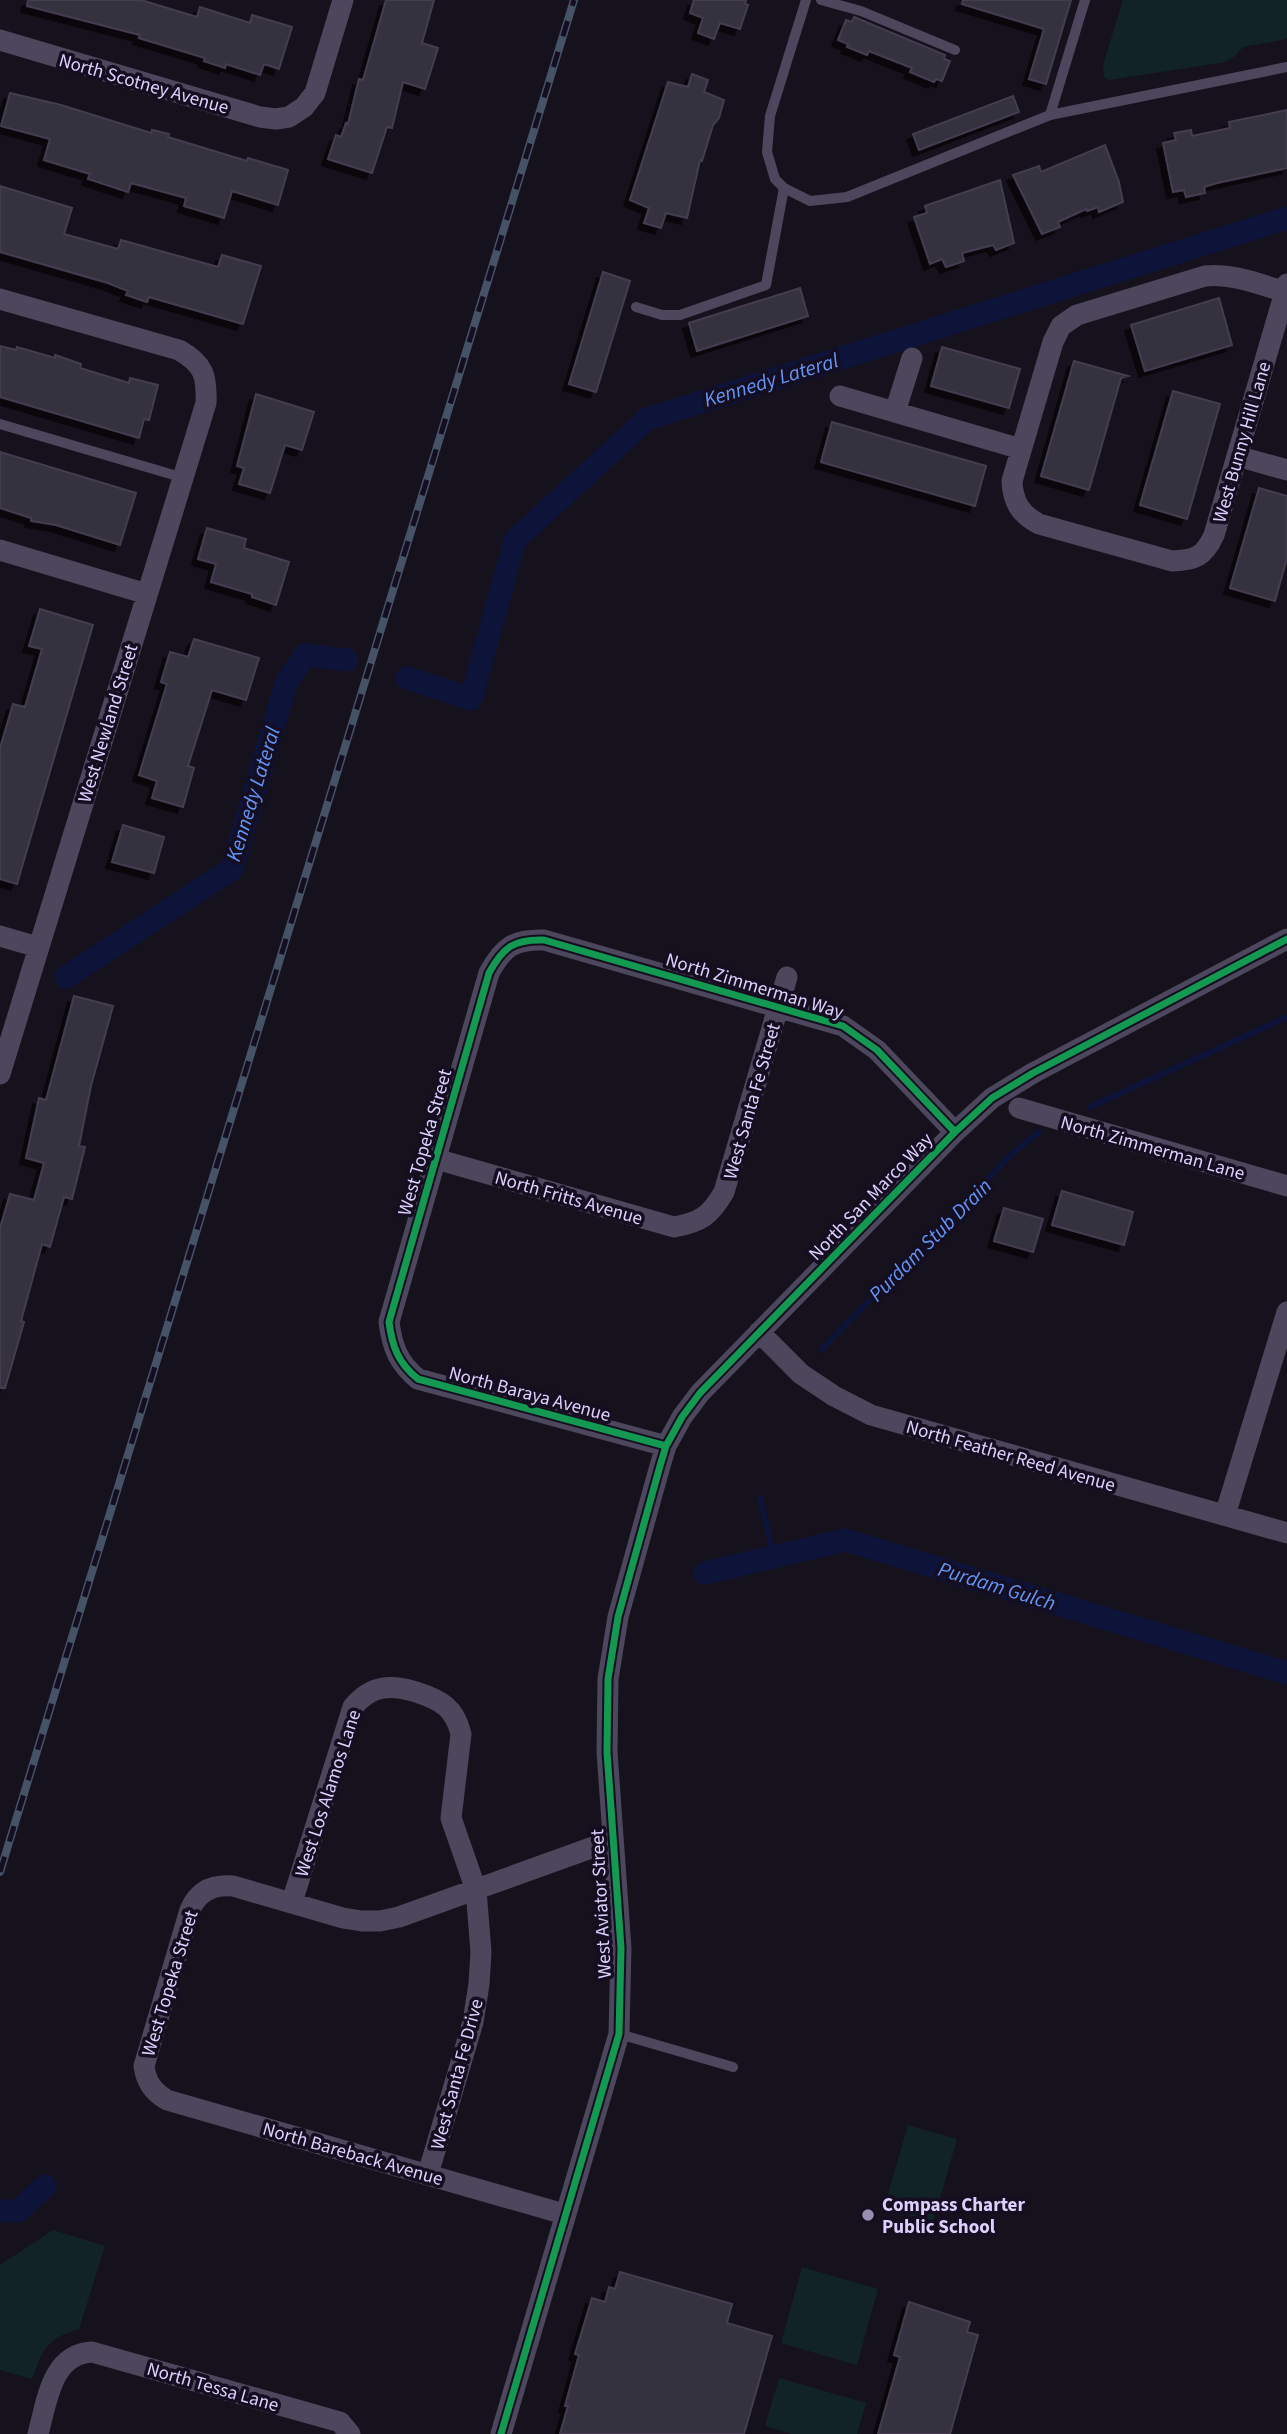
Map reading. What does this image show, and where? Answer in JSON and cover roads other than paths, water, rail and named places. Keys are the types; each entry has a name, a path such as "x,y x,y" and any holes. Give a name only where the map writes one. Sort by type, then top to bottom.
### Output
{"street":[{"name":"North Scotney Avenue","path":"0,40 260,117 276,119 289,117 304,107 315,93 343,0"},
{"path":"840,396 1021,449 1053,342 1061,326 1077,316 1206,276 1219,275 1286,288"},
{"name":"West Bunny Hill Lane","path":"1021,449 1012,481 1013,495 1017,508 1027,518 1039,524 1172,561 1190,560 1200,555 1209,546 1214,535 1286,288"},
{"name":"West Newland Street","path":"0,299 179,350 193,358 204,372 207,387 206,403 184,478 0,1074"},
{"path":"895,412 912,358"},
{"path":"1237,456 1287,470"},
{"path":"0,550 147,594"},
{"path":"0,936 38,947"},
{"name":"North Zimmerman Way","path":"510,946 526,939 544,940 843,1026 877,1050 955,1132"},
{"name":"North San Marco Way","path":"666,1446 700,1393 955,1132 992,1098 1032,1073 1287,939"},
{"name":"West Topeka Street","path":"396,1354 389,1322 489,974 498,957 510,946"},
{"name":"West Santa Fe Street","path":"702,1219 715,1207 724,1192 787,976"},
{"name":"North Zimmerman Lane","path":"1019,1108 1287,1186"},
{"name":"North Fritts Avenue","path":"436,1159 674,1227 702,1219"},
{"path":"1225,1515 1287,1311"},
{"name":"North Feather Reed Avenue","path":"759,1332 801,1374 834,1396 871,1415 1287,1533"},
{"name":"North Baraya Avenue","path":"396,1354 406,1370 418,1379 666,1446"},
{"name":"West Aviator Street","path":"501,2434 619,2034 621,1948 607,1752 608,1679 618,1617 666,1446"},
{"name":"West Santa Fe Drive","path":"372,1690 382,1687 400,1688 439,1700 451,1710 458,1721 461,1734 451,1818 476,1890 481,1942 480,1984 473,2022 429,2174"},
{"name":"West Los Alamos Lane","path":"292,1902 349,1716 361,1697 372,1690"},
{"path":"292,1902 343,1918 380,1921 476,1890 613,1840"},
{"name":"West Topeka Street","path":"148,2081 144,2066 145,2056 194,1902 207,1889 223,1885 292,1902"},
{"name":"North Bareback Avenue","path":"148,2081 158,2094 167,2099 564,2214"},
{"name":"North Tessa Lane","path":"38,2434 56,2372 72,2357 92,2352 340,2423 350,2434"}],"lane":[{"path":"806,0 770,117 767,152 775,179 784,188 810,201 847,197 1050,115 1287,67"},
{"path":"821,0 861,11 955,50"},
{"path":"1050,115 1085,0"},
{"path":"636,307 662,315 680,315 766,285 784,188"},
{"path":"0,424 184,478"},
{"path":"619,2034 733,2067"}],"waterway":[{"name":"Kennedy Lateral","path":"407,678 471,699 515,540 647,419 1287,218"},
{"name":"Kennedy Lateral","path":"66,977 232,869 286,683 305,655 347,660"},
{"name":"Purdam Stub Drain","path":"1090,1107 1287,1017"},
{"name":"Purdam Stub Drain","path":"822,1349 1012,1154 1039,1132"},
{"name":"Purdam Stub Drain","path":"760,1498 774,1557"},
{"name":"Purdam Gulch","path":"705,1573 845,1540 1287,1673"},
{"name":"Purdam Gulch","path":"0,2211 18,2211 45,2186"}],"railway":[{"path":"0,1872 574,0"}],"place":[{"name":"Compass Charter Public School","path":"868,2215"}]}
